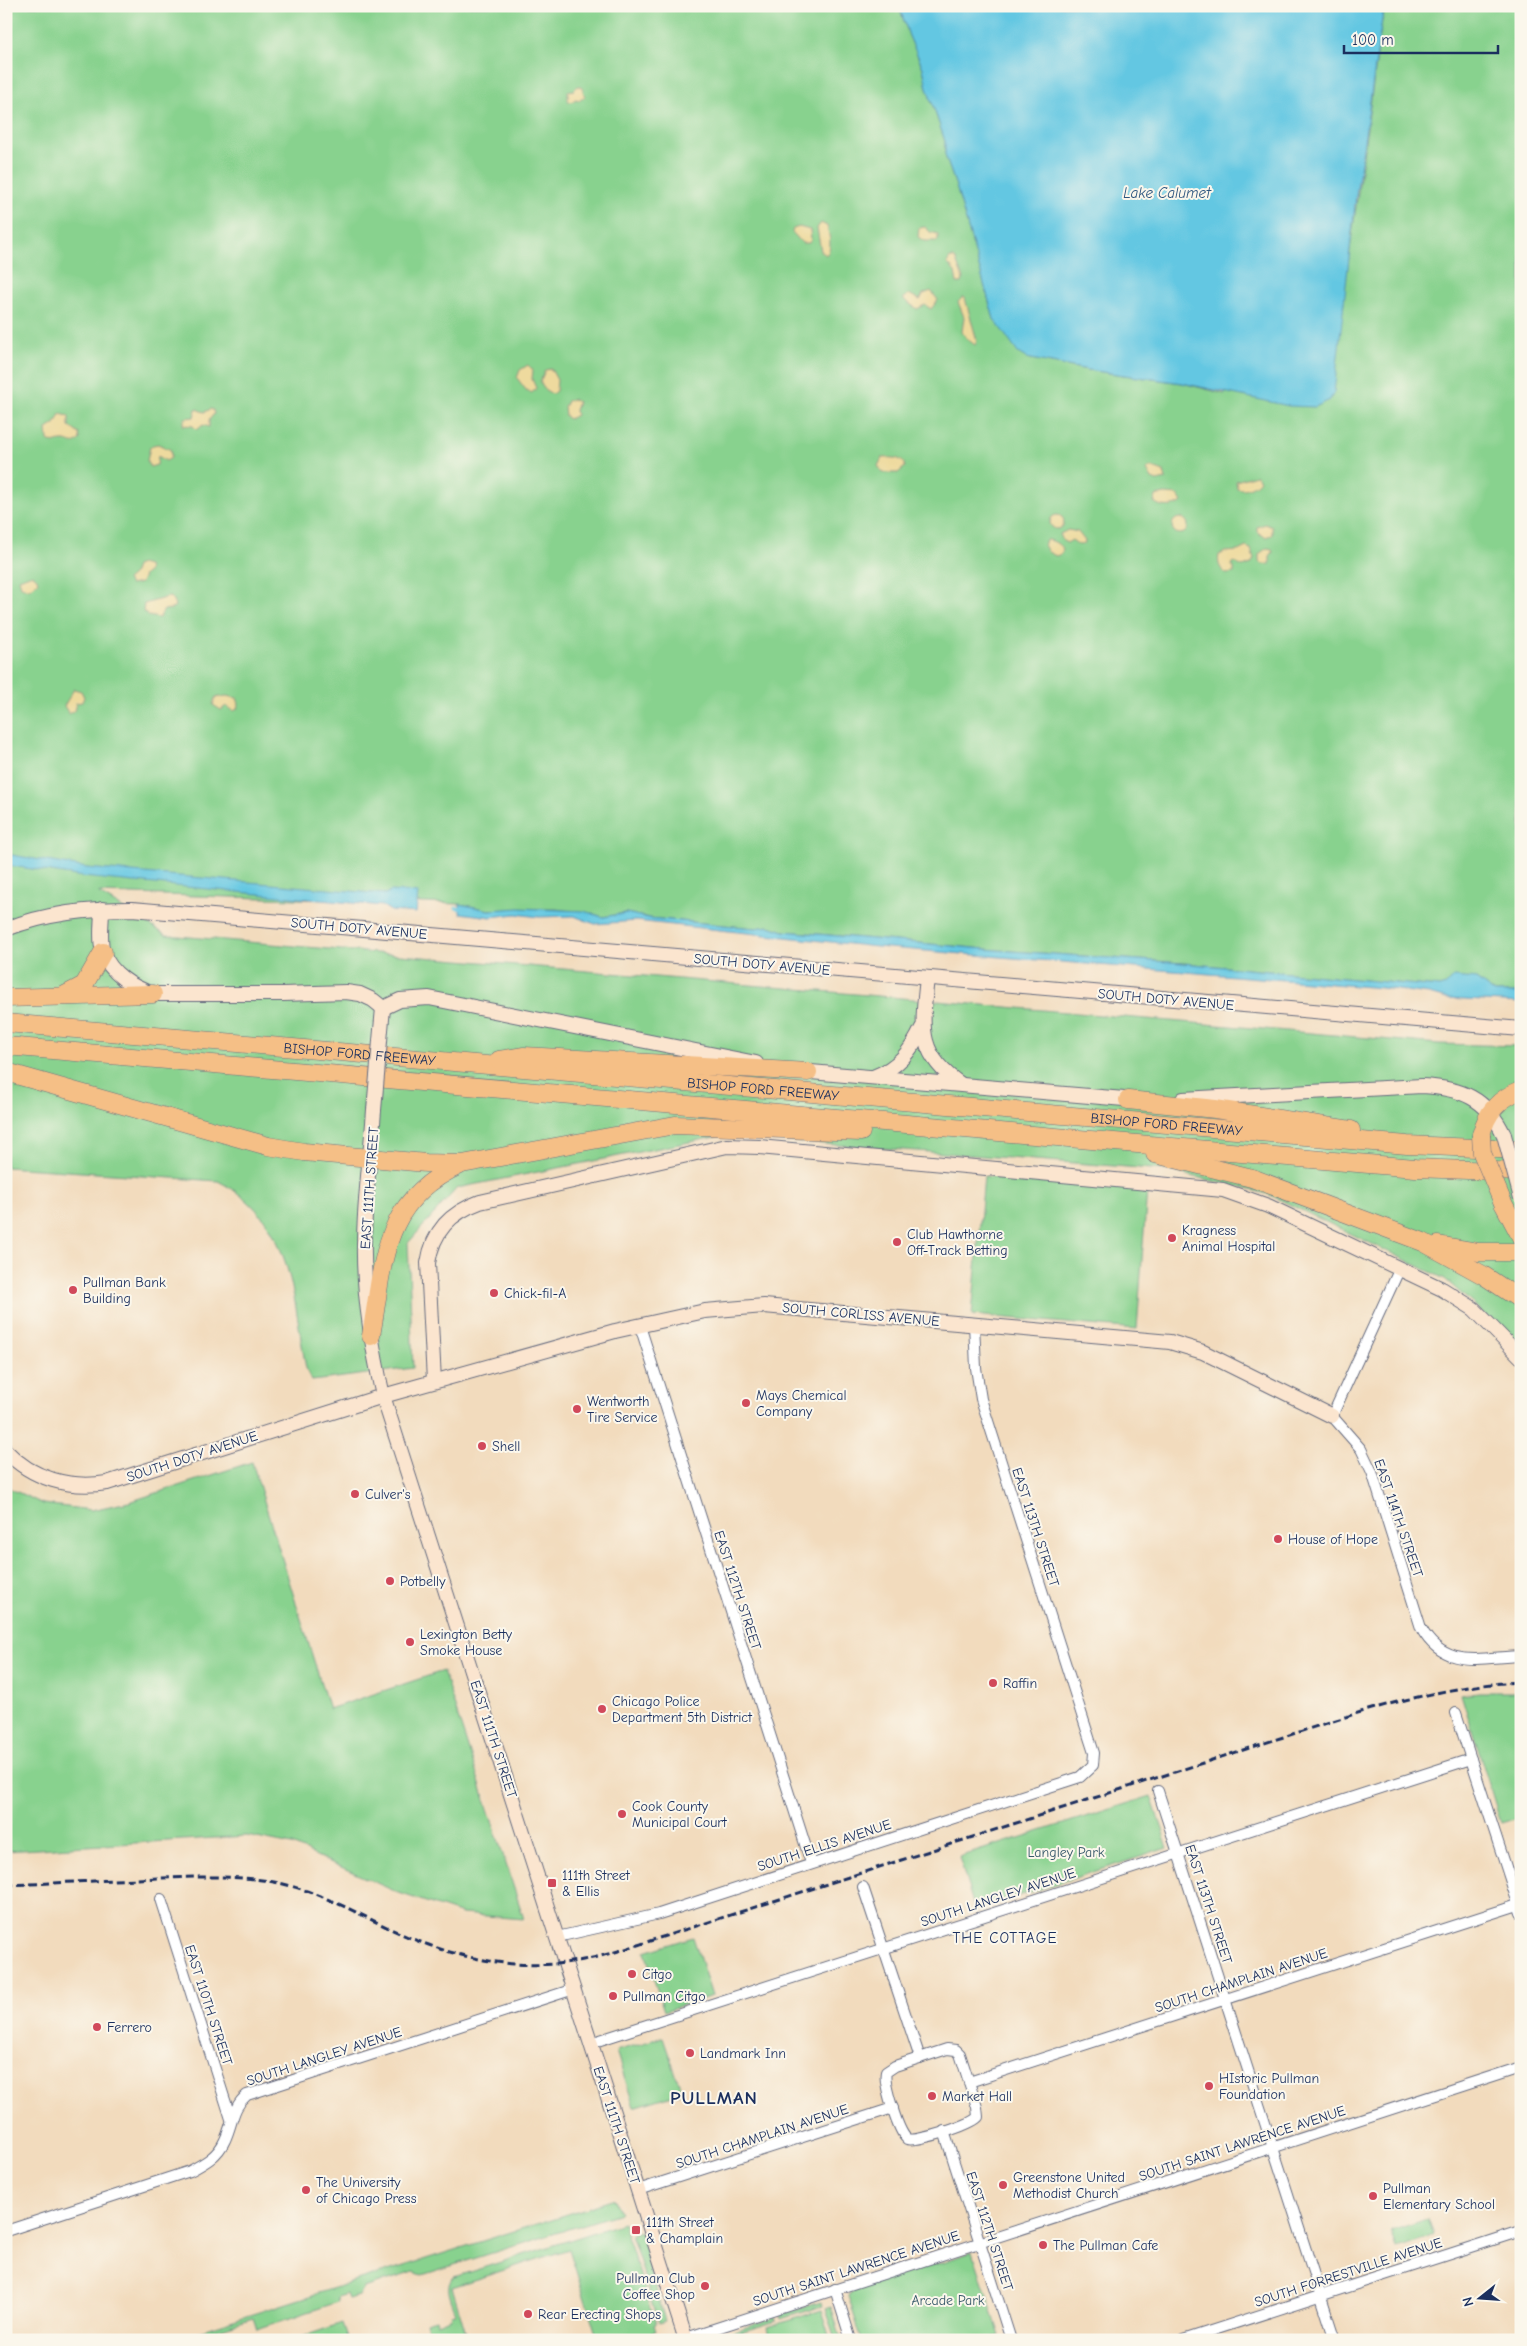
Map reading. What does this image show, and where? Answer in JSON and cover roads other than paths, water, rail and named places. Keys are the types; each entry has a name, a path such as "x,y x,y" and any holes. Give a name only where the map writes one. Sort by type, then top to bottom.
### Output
{"highway":[{"path":"60,997 74,992 84,985 103,952"},
{"path":"6,998 153,994"},
{"name":"BISHOP FORD FREEWAY","path":"6,1023 1407,1145 1521,1150"},
{"name":"BISHOP FORD FREEWAY","path":"6,1046 1424,1169 1521,1172"},
{"path":"467,1064 524,1056 808,1072"},
{"path":"6,1072 268,1146 304,1152 426,1163 462,1164 675,1125 868,1132 924,1126"},
{"path":"1521,1090 1505,1096 1490,1112 1484,1122 1481,1135 1482,1154 1503,1203 1521,1237"},
{"path":"1128,1100 1214,1109 1343,1128 1407,1145"},
{"path":"1124,1143 1167,1158 1206,1165 1252,1178 1423,1242 1483,1275 1521,1300"},
{"path":"371,1336 385,1256 403,1210 425,1186 462,1164"},
{"path":"1423,1242 1478,1252 1521,1252"}],"street":[{"name":"SOUTH DOTY AVENUE","path":"6,929 50,915 102,909 168,911 1521,1028"},
{"path":"102,909 103,952 121,976 140,990 153,994 346,992 360,994 373,1000 383,1008 400,1000 429,998 635,1040 808,1072 1128,1100 1219,1098 1422,1086 1447,1088 1461,1092 1476,1100 1490,1112 1504,1136 1521,1198"},
{"path":"927,978 922,1028 926,1043 936,1062 963,1085"},
{"name":"EAST 111TH STREET","path":"383,1008 366,1196 364,1245 365,1288 371,1336 383,1396 686,2339"},
{"path":"871,1078 884,1073 902,1060 922,1028"},
{"path":"434,1381 428,1263 430,1248 445,1222 455,1214 480,1202 727,1146 759,1147 1223,1190 1268,1206 1442,1289 1474,1309 1521,1357"},
{"path":"1332,1416 1400,1268"},
{"name":"SOUTH CORLISS AVENUE","path":"383,1396 640,1326 705,1311 764,1306 974,1323 1170,1342 1202,1352 1332,1416"},
{"name":"EAST 113TH STREET","path":"974,1323 976,1368 981,1399 1094,1753 1093,1765"},
{"name":"EAST 112TH STREET","path":"640,1326 811,1863"},
{"name":"SOUTH DOTY AVENUE","path":"6,1451 23,1466 53,1481 67,1484 97,1484 119,1480 383,1396"},
{"name":"EAST 114TH STREET","path":"1332,1416 1361,1449 1372,1472 1426,1636 1434,1646 1454,1657 1481,1659 1521,1656"},
{"path":"1456,1713 1520,1907"},
{"name":"SOUTH LANGLEY AVENUE","path":"591,2043 1471,1758"},
{"name":"SOUTH ELLIS AVENUE","path":"557,1937 659,1914 1080,1777 1093,1765"},
{"name":"EAST 113TH STREET","path":"1158,1791 1335,2340"},
{"path":"863,1886 920,2058"},
{"name":"EAST 110TH STREET","path":"161,1899 231,2119"},
{"name":"SOUTH CHAMPLAIN AVENUE","path":"969,2082 1225,1999 1520,1907"},
{"name":"SOUTH LANGLEY AVENUE","path":"6,2231 202,2165 220,2149 226,2139 231,2119 241,2100 252,2093 574,1989"},
{"path":"947,2049 956,2050 962,2058 969,2082 978,2117 972,2122 917,2140 906,2139 900,2130 893,2108 885,2079 886,2072 894,2066 947,2049"},
{"name":"SOUTH SAINT LAWRENCE AVENUE","path":"686,2339 1521,2067"},
{"name":"SOUTH CHAMPLAIN AVENUE","path":"638,2190 893,2108"},
{"name":"EAST 112TH STREET","path":"944,2131 1011,2340"},
{"name":"SOUTH FORRESTVILLE AVENUE","path":"1183,2340 1521,2230"},
{"path":"835,2289 851,2340"}],"water":[{"name":"Lake Calumet","path":"899,6 1384,6 1356,196 1334,392 1330,400 1315,407 1289,406 1182,383 1088,370 1026,358 1018,353 994,319 956,186 945,155 945,141 927,88 923,68 909,36"},
{"path":"6,854 87,868 385,894 391,891 418,893 416,913 391,911 383,906 83,877 6,865"},
{"path":"460,904 489,910 519,908 584,911 603,917 626,913 649,918 755,928 769,926 784,931 997,950 1183,963 1439,987 1446,985 1453,977 1476,979 1495,993 1521,993 1521,1003 1447,999 1429,994 1382,988 877,947 636,921 595,924 574,916 539,917 516,914 491,917 460,913"}],"waterway":[{"path":"456,908 463,909"}],"railway":[{"path":"6,1885 189,1877 232,1877 260,1880 291,1886 325,1898 406,1936 449,1952 516,1964 561,1963 583,1960 629,1948 1361,1712 1440,1692 1480,1685 1521,1682"}],"place":[{"name":"Kragness Animal Hospital","path":"1172,1238"},
{"name":"Club Hawthorne Off-Track Betting","path":"897,1242"},
{"name":"Pullman Bank Building","path":"73,1290"},
{"name":"Chick-fil-A","path":"494,1293"},
{"name":"Mays Chemical Company","path":"746,1403"},
{"name":"Wentworth Tire Service","path":"577,1409"},
{"name":"Shell","path":"482,1446"},
{"name":"Culver's","path":"355,1494"},
{"name":"House of Hope","path":"1278,1539"},
{"name":"Potbelly","path":"390,1581"},
{"name":"Lexington Betty Smoke House","path":"410,1642"},
{"name":"Raffin","path":"993,1683"},
{"name":"Chicago Police Department 5th District","path":"602,1709"},
{"name":"Cook County Municipal Court","path":"622,1814"},
{"name":"111th Street & Ellis","path":"552,1883"},
{"name":"Citgo","path":"632,1974"},
{"name":"Pullman Citgo","path":"613,1996"},
{"name":"Ferrero","path":"97,2027"},
{"name":"Landmark Inn","path":"690,2053"},
{"name":"HIstoric Pullman Foundation","path":"1209,2086"},
{"name":"Market Hall","path":"932,2096"},
{"name":"Greenstone United Methodist Church","path":"1003,2185"},
{"name":"The University of Chicago Press","path":"306,2190"},
{"name":"Pullman Elementary School","path":"1373,2196"},
{"name":"111th Street & Champlain","path":"636,2230"},
{"name":"The Pullman Cafe","path":"1043,2245"},
{"name":"Pullman Club Coffee Shop","path":"705,2286"},
{"name":"Rear Erecting Shops","path":"528,2314"}],"district":[{"name":"THE COTTAGE","path":"1005,1938"},
{"name":"PULLMAN","path":"714,2097"}],"park label":[{"name":"Langley Park","path":"1066,1852"},
{"name":"Arcade Park","path":"948,2300"}]}
